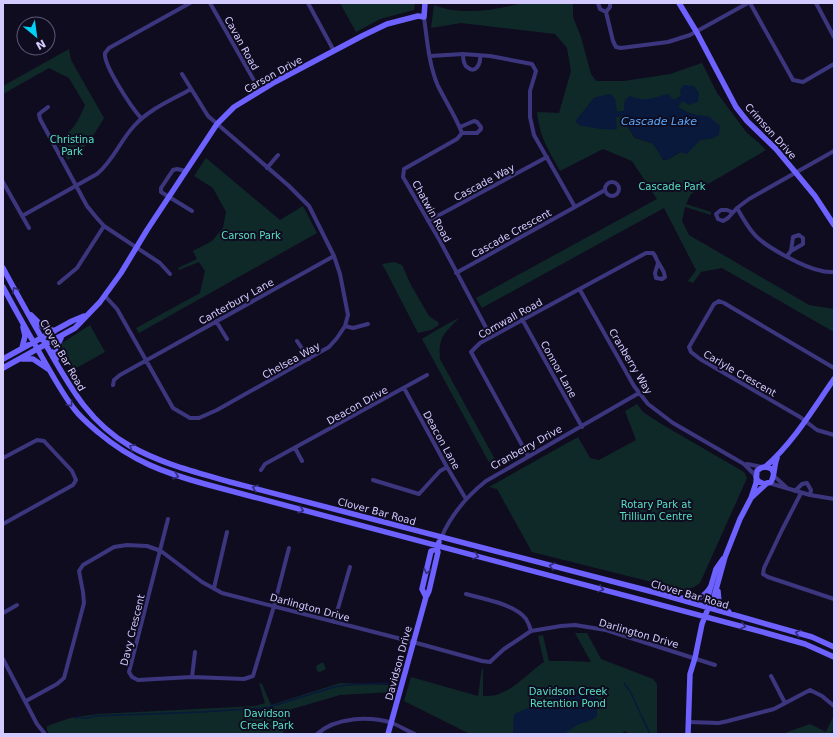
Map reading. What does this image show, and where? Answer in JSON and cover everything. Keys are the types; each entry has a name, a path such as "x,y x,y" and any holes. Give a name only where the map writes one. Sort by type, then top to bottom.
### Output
{"main road":[{"path":"424,3 424,17"},
{"name":"Crimson Drive","path":"678,3 696,31 736,107 747,121 776,149 796,173 834,225"},
{"name":"Carson Drive","path":"4,364 20,359 75,328 105,296 217,124 234,107 260,91 386,24 418,16 424,17"},
{"name":"Clover Bar Road","path":"3,268 41,338 78,400 102,424 129,446 164,463 441,538 708,607 812,637 834,647"},
{"name":"Clover Bar Road","path":"3,287 50,370 76,411 89,425 116,447 155,468 175,476 805,644 834,657"},
{"path":"27,312 44,328 55,331"},
{"name":"Carson Drive","path":"4,364 22,348 72,321 86,316"},
{"path":"22,322 25,336 22,348"},
{"path":"58,367 54,352 61,337"},
{"path":"20,359 33,359 50,370"},
{"path":"688,734 690,674 702,624 708,607 712,604 725,557 740,519 752,498 758,470 778,456 834,379"},
{"path":"752,498 772,480 778,456"},
{"path":"764,467 772,469 774,474"},
{"path":"756,476 761,483 767,483"},
{"path":"438,547 441,538"},
{"name":"Davidson Drive","path":"388,734 426,597 422,589 431,551 438,547"},
{"path":"708,607 706,603 716,569 725,557"},
{"path":"657,593 694,599 704,596 711,586"},
{"path":"717,589 719,603 734,615"}],"street":[{"path":"141,118 130,104 106,61 105,53 110,48 190,3"},
{"name":"Cavan Road","path":"210,3 260,91"},
{"path":"308,3 334,51"},
{"path":"598,3 600,9 606,12"},
{"path":"606,12 610,7 610,3"},
{"path":"606,12 613,42 616,47 621,48 668,42 690,35 749,3 793,80 803,82 834,64"},
{"path":"816,3 834,37"},
{"path":"424,17 430,56 438,86 462,133 477,133 481,129 480,124 474,122 460,127"},
{"path":"430,56 462,54 505,58 532,64 536,71 530,91 530,117 534,135 575,207"},
{"path":"462,54 465,66 472,70 477,68 480,63 480,56"},
{"name":"Chelsea Way","path":"105,296 117,309 173,408 190,418 199,418 217,410 329,347 337,338 348,315 340,274 334,256 309,206 289,186 208,116 182,74"},
{"path":"22,216 93,177 107,165 131,129 141,118 191,89"},
{"path":"48,107 40,112 39,117 87,206 104,226 160,263 170,274"},
{"name":"Chatwin Road","path":"462,133 457,139 404,169 403,176 491,337"},
{"path":"732,212 749,199 834,151"},
{"path":"267,168 278,155"},
{"name":"Cascade Way","path":"428,221 547,157"},
{"path":"186,171 175,169 172,171 161,190 162,193 169,198 192,211"},
{"path":"3,182 28,228"},
{"name":"Cascade Crescent","path":"456,273 605,190"},
{"path":"737,208 755,235 765,244 805,266 821,271 834,272"},
{"path":"59,283 77,268 104,226"},
{"path":"787,256 791,251"},
{"name":"Cornwall Road","path":"528,456 471,352 480,343 522,319 580,290 646,253 653,253 658,263"},
{"name":"Canterbury Lane","path":"114,385 114,380 120,375 334,256"},
{"name":"Cranberry Way","path":"580,290 639,393 648,404 660,414 744,464 756,476"},
{"name":"Carlyle Crescent","path":"805,420 700,359 691,352 689,347 714,304 718,301 724,303 834,368"},
{"name":"Connor Lane","path":"522,319 582,427"},
{"path":"216,321 227,339"},
{"path":"344,326 353,328 368,324"},
{"path":"297,341 309,359"},
{"name":"Deacon Drive","path":"261,470 265,464 427,375"},
{"name":"Deacon Lane","path":"404,388 466,499"},
{"name":"Cranberry Drive","path":"441,538 457,510 471,492 486,480 582,427 639,393"},
{"path":"805,420 817,430 834,435"},
{"path":"3,458 37,440 44,441 72,471 76,480 73,485 3,524"},
{"path":"295,448 302,461"},
{"name":"Cranberry Way","path":"744,464 764,467"},
{"path":"373,480 419,494 440,471 447,467"},
{"path":"774,474 786,487"},
{"path":"767,483 786,487 801,493 834,499"},
{"path":"795,491 802,484 807,483 811,490 810,495"},
{"path":"801,493 764,568 763,574 768,578 834,599"},
{"path":"160,551 168,519"},
{"path":"214,588 228,532"},
{"name":"Darlington Drive","path":"26,701 57,684 64,678 84,604 79,571 83,565 114,547 138,545 147,546 160,551 202,582 222,593 482,661 490,662 504,649 531,630 561,626 581,626 612,632 715,665"},
{"path":"274,606 289,548"},
{"name":"Davy Crescent","path":"160,551 129,672 132,678 138,680 192,677 244,679 253,676 274,606"},
{"path":"334,622 350,567"},
{"path":"466,594 516,610 526,620 531,630"},
{"path":"3,613 17,605"},
{"path":"192,677 195,652"},
{"path":"3,659 37,724 45,734"},
{"path":"771,676 785,703"},
{"path":"688,722 728,722 774,709 810,690 822,696 834,706"},
{"path":"318,734 325,728 358,718 392,723 415,734"}],"green space":[{"path":"340,3 415,3 414,10 380,19 356,32"},
{"name":"Cascade Park","path":"522,3 573,3 573,17 581,37 591,74 596,81 624,81 670,74 702,63 717,93 747,133 766,150 691,194 686,204 711,212 711,215 685,207 682,221 689,235 809,305 834,309 834,332 722,268 701,272 693,283 688,281 696,270 664,208 482,308 476,298 657,199 632,161 603,149 560,171 542,136 537,112 559,113 571,71 567,48 555,34 461,23 431,28 434,5 466,11 490,10","holes":["611,94 617,112 624,111 625,100 649,100 659,97 674,100 681,96 685,102 681,102 678,107 693,114 710,117 713,138 700,140 669,159 663,160 652,143 635,138 628,127 625,116 620,115 590,126 579,125 576,121 594,98"]},
{"name":"Christina Park","path":"69,49 71,60 104,118 85,147 68,160 56,141 71,130 80,117 85,105 69,78 49,68 3,94 3,86"},
{"name":"Carson Park","path":"206,158 280,220 303,206 317,233 139,333 136,328 200,293 205,271 199,262 179,270 178,268 197,259 193,251 212,241 223,228 226,212 213,188 194,176"},
{"path":"394,262 402,265 411,285 429,316 438,322 439,325 431,330 418,333 382,264"},
{"path":"459,318 441,340 440,359 497,463 491,466 422,339"},
{"path":"90,325 105,352 71,371 62,356 62,343"},
{"name":"Rotary Park at Trillium Centre","path":"637,404 643,412 663,425 744,472 747,478 700,583 694,587 684,590 532,552 497,489 489,487 578,437 590,458 599,460 636,440 625,411"},
{"name":"Davidson Creek Retention Pond","path":"575,633 587,633 601,659 653,679 657,684 657,734 628,734 626,731 620,734 470,734 404,701 411,677 478,696 482,668 483,696 499,694 517,684 544,662 538,636 543,635 549,661 591,662"},
{"path":"323,662 326,669 320,672 317,671 316,666"},
{"name":"Davidson Creek Park","path":"259,683 262,684 271,705 340,683 393,685 392,692 340,695 289,710 283,734 49,734 47,730 47,726 70,718 98,714 256,706 265,703"},
{"path":"834,715 834,728 830,734 782,734 810,724 826,732"}],"water":[{"name":"Cascade Lake","path":"684,85 694,86 699,93 698,102 688,105 685,102 681,102 678,107 691,114 710,117 720,126 719,135 713,138 700,140 687,154 680,152 669,159 663,160 652,143 636,138 628,127 625,116 616,117 617,129 602,129 579,125 576,121 594,98 611,94 615,99 617,112 624,111 625,100 630,96 645,99 668,94 674,100 681,96 680,90"},
{"path":"579,688 589,691 597,698 597,716 592,720 579,724 564,734 513,734 514,714"}],"waterway":[{"path":"75,718 266,708 334,687 388,683"},
{"path":"624,683 630,691 650,734"}]}
